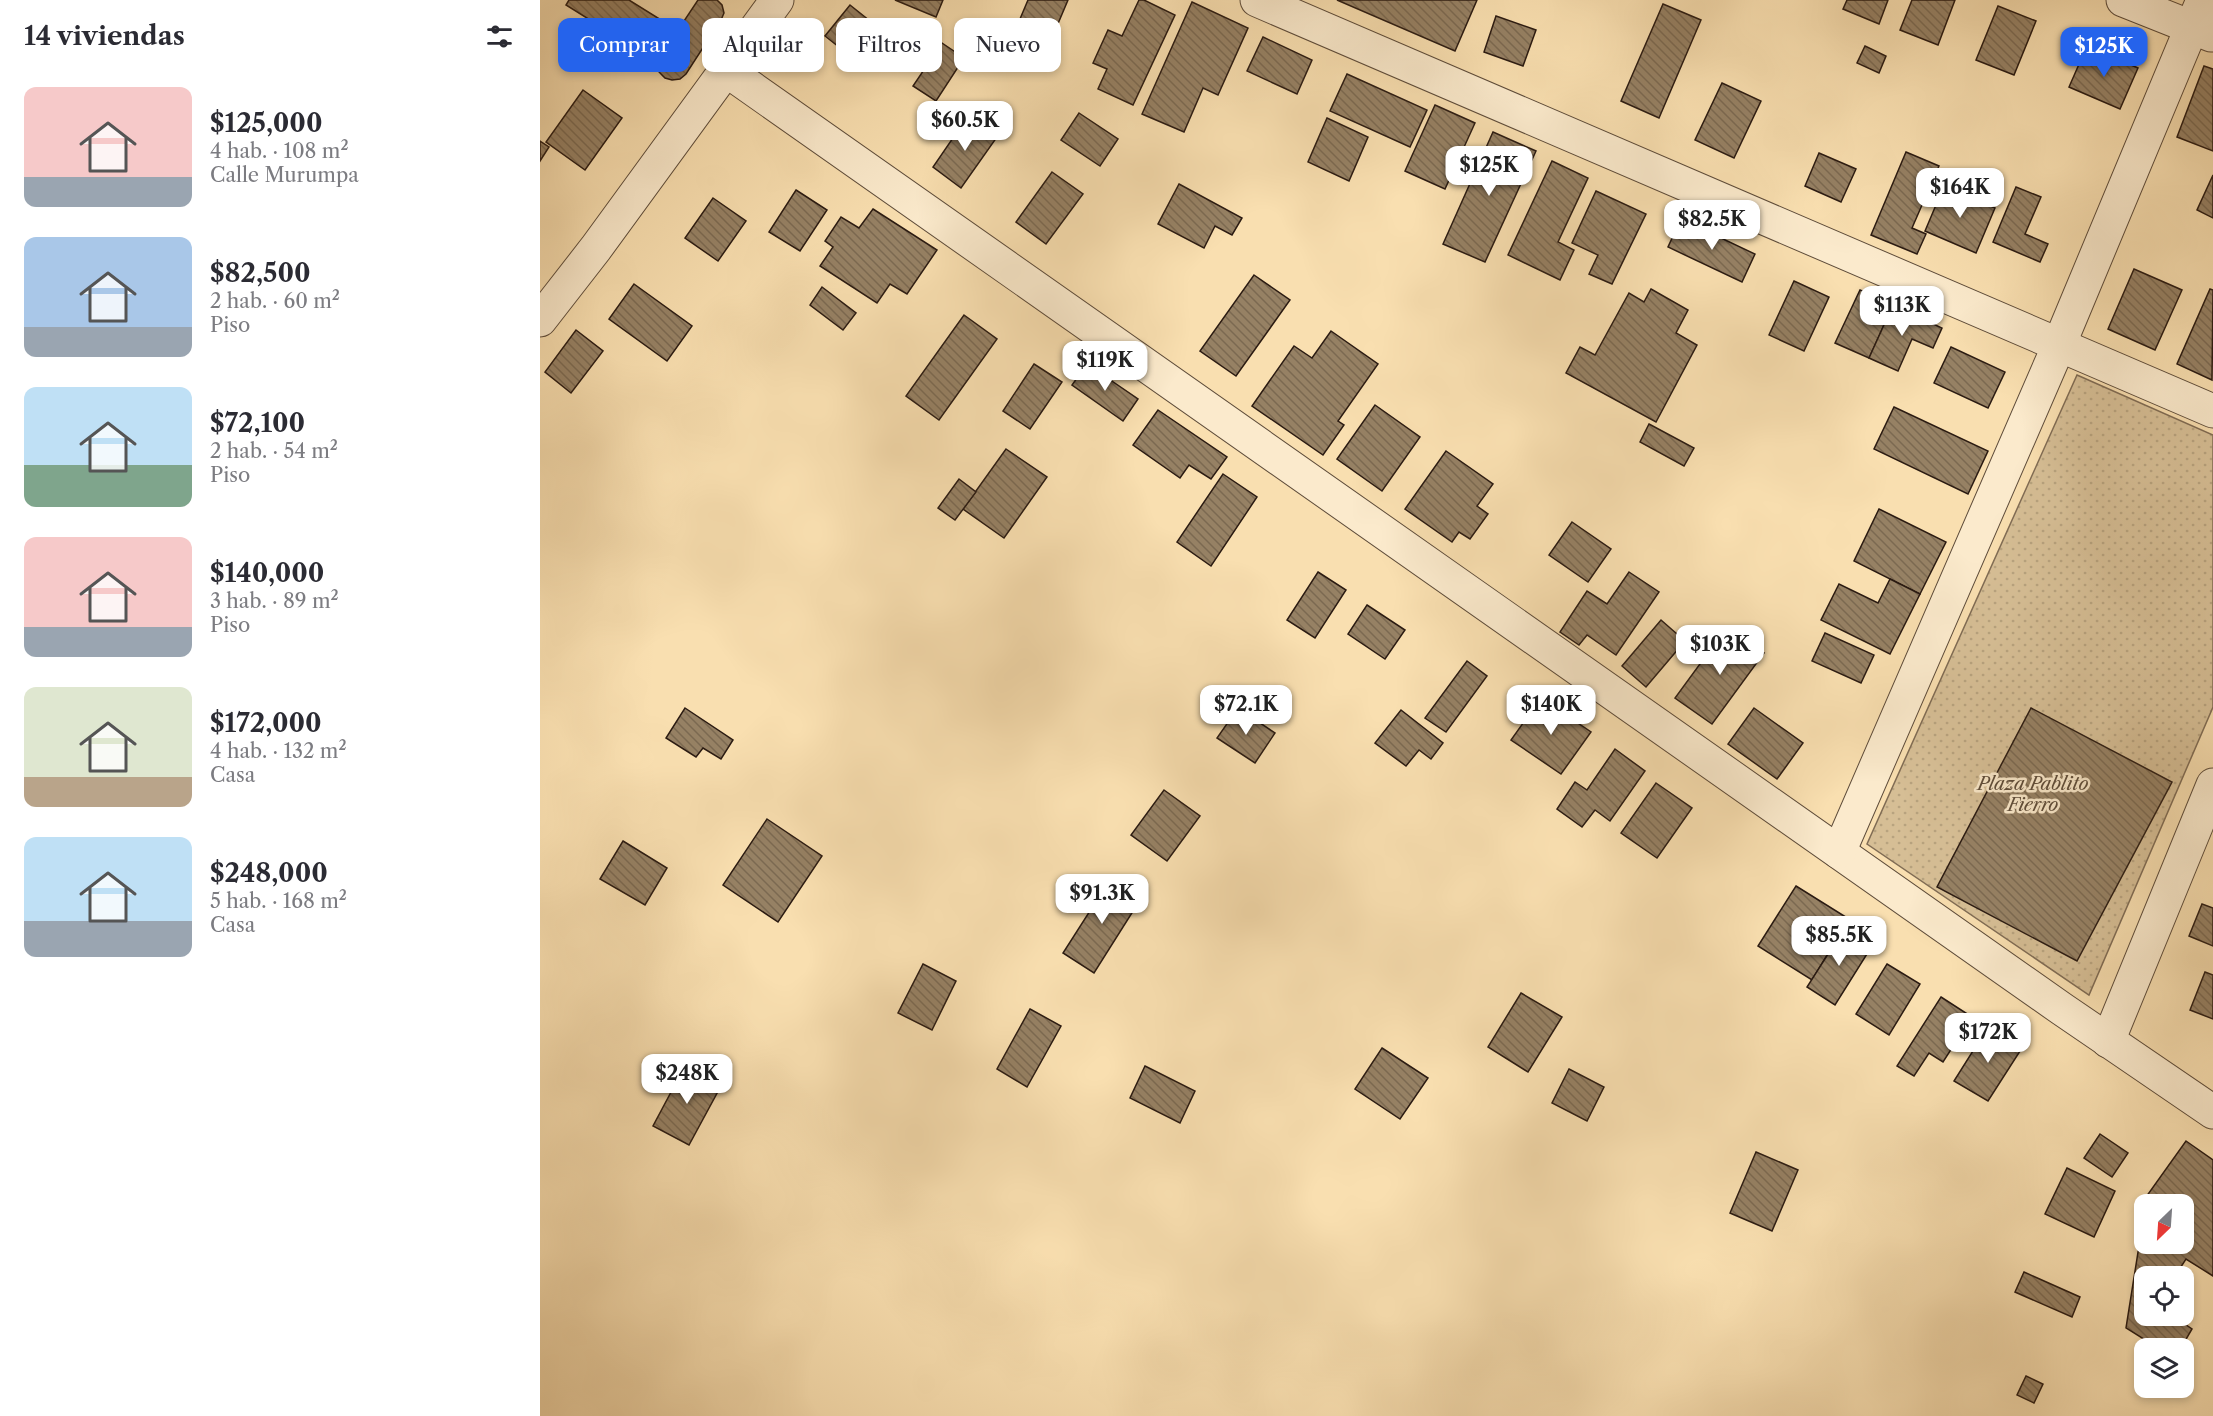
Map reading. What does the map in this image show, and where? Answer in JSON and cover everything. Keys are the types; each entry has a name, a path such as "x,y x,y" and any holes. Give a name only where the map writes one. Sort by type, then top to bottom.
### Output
{"street":[{"path":"764,18 777,0"},
{"path":"1257,0 2213,411"},
{"path":"1839,852 2202,21 2123,0"},
{"path":"540,320 596,248 725,72"},
{"path":"729,72 2108,1041 2213,1112"},
{"path":"2108,1041 2213,785"}],"green space":[{"name":"Plaza Pablito Fierro","path":"2077,375 2213,435 2213,707 2089,995 1867,844"}],"building":[{"path":"569,0 629,0 658,18 587,18 566,5"},
{"path":"698,0 717,0 722,5 724,13 722,18 702,18 702,49 690,68 690,18 686,18"},
{"path":"895,0 943,0 936,17"},
{"path":"1028,0 1068,0 1060,18 1020,18"},
{"path":"1139,0 1144,0 1175,15 1133,105 1098,89 1107,69 1093,63 1108,30 1122,36"},
{"path":"1337,0 1477,0 1455,51"},
{"path":"1847,0 1888,0 1879,24 1843,9"},
{"path":"1912,0 1955,0 1938,45 1900,30"},
{"path":"1192,2 1248,28 1218,95 1203,88 1184,132 1142,114"},
{"path":"1663,4 1701,20 1659,118 1621,101"},
{"path":"850,5 866,18 840,18"},
{"path":"1998,6 2036,21 2014,75 1976,60"},
{"path":"1496,16 1536,30 1523,66 1484,52"},
{"path":"836,22 836,45 825,36"},
{"path":"1263,37 1312,60 1297,94 1247,71"},
{"path":"942,43 954,51 955,72 936,101 913,86 922,72 942,72"},
{"path":"1865,46 1886,56 1879,73 1857,63"},
{"path":"2087,46 2138,68 2120,109 2069,87"},
{"path":"2204,66 2213,69 2213,151 2177,137"},
{"path":"659,72 687,72 680,79 665,78"},
{"path":"1347,74 1427,110 1410,147 1330,111"},
{"path":"1722,83 1761,101 1734,158 1695,140"},
{"path":"583,90 622,118 585,170 546,142"},
{"path":"1435,105 1475,123 1445,189 1405,171"},
{"path":"1079,113 1118,139 1100,166 1061,140"},
{"path":"968,116 997,137 961,188 933,167"},
{"path":"1327,118 1368,137 1349,181 1308,162"},
{"path":"1493,132 1536,151 1485,262 1443,244"},
{"path":"540,141 549,147 540,161"},
{"path":"1906,152 1939,166 1912,228 1926,234 1917,254 1871,235"},
{"path":"1819,153 1856,169 1841,202 1805,186"},
{"path":"1552,161 1588,178 1558,242 1574,250 1560,280 1508,255"},
{"path":"1052,172 1083,194 1046,244 1016,222"},
{"path":"2213,175 2213,218 2197,210"},
{"path":"1179,184 1242,218 1232,235 1215,226 1204,248 1158,224"},
{"path":"1944,186 1995,208 1976,253 1925,231"},
{"path":"2016,187 2041,197 2025,234 2048,244 2040,262 1993,242"},
{"path":"796,190 827,210 800,251 769,232"},
{"path":"1596,191 1646,214 1612,284 1589,274 1598,255 1572,243"},
{"path":"713,198 746,221 718,261 685,238"},
{"path":"873,209 937,250 907,294 890,284 877,303 820,266 833,247 825,241 841,217 859,228"},
{"path":"1681,219 1755,254 1742,282 1668,247"},
{"path":"2134,269 2182,290 2155,350 2108,329"},
{"path":"1254,275 1290,300 1236,376 1200,351"},
{"path":"1794,281 1829,297 1804,351 1769,335"},
{"path":"634,284 692,326 667,361 609,319"},
{"path":"822,287 856,313 843,330 810,305"},
{"path":"1651,289 1688,310 1676,333 1697,345 1656,422 1566,373 1580,347 1595,355 1629,293 1644,302"},
{"path":"2210,289 2213,290 2212,380 2177,364"},
{"path":"1860,290 1893,305 1869,358 1835,343"},
{"path":"1893,305 1942,328 1933,348 1912,339 1898,371 1869,358"},
{"path":"964,315 997,339 939,420 906,396"},
{"path":"576,330 603,351 571,393 545,372"},
{"path":"1331,331 1378,364 1338,421 1344,425 1323,455 1252,406 1294,346 1312,358"},
{"path":"1951,347 2005,372 1988,408 1934,383"},
{"path":"1034,364 1062,382 1030,429 1003,411"},
{"path":"1087,364 1138,399 1123,421 1072,385"},
{"path":"1375,405 1420,437 1382,491 1337,459"},
{"path":"1894,407 1988,451 1968,494 1874,449"},
{"path":"1158,410 1227,457 1211,479 1189,465 1180,478 1133,445"},
{"path":"1649,424 1694,448 1684,466 1640,442"},
{"path":"1006,449 1047,477 1004,538 963,509"},
{"path":"1446,451 1493,484 1477,506 1488,514 1470,539 1459,532 1452,542 1405,509"},
{"path":"1223,474 1257,497 1211,566 1177,542"},
{"path":"959,479 976,492 955,520 938,508"},
{"path":"1879,509 1946,542 1920,594 1854,561"},
{"path":"1572,522 1611,549 1588,582 1549,555"},
{"path":"1318,572 1346,590 1315,638 1287,620"},
{"path":"1629,572 1659,592 1616,655 1587,635 1579,645 1560,632 1587,591 1607,604"},
{"path":"1890,579 1920,594 1890,654 1821,620 1839,584 1878,603"},
{"path":"1367,605 1405,630 1385,659 1348,634"},
{"path":"1661,620 1685,641 1646,687 1622,666"},
{"path":"1727,627 1764,653 1712,724 1675,698"},
{"path":"1825,633 1874,655 1861,683 1812,661"},
{"path":"1467,661 1487,676 1446,732 1425,718"},
{"path":"1541,698 1591,732 1561,774 1511,740"},
{"path":"685,708 733,740 721,759 703,748 696,757 666,738"},
{"path":"1238,708 1275,733 1255,763 1217,738"},
{"path":"1754,708 1803,743 1777,779 1728,744"},
{"path":"2031,708 2172,782 2077,961 1937,887"},
{"path":"1401,710 1443,743 1431,759 1419,750 1406,766 1375,743"},
{"path":"1615,749 1645,771 1610,821 1595,810 1582,827 1557,809 1575,782 1587,790"},
{"path":"1656,783 1692,808 1657,858 1621,833"},
{"path":"1164,790 1200,816 1167,861 1131,835"},
{"path":"767,819 822,856 778,922 723,885"},
{"path":"623,841 667,868 645,905 600,879"},
{"path":"1111,878 1142,897 1094,973 1063,953"},
{"path":"1796,886 1849,919 1812,980 1758,946"},
{"path":"2202,904 2213,908 2213,946 2189,936"},
{"path":"1844,929 1872,946 1835,1005 1807,987"},
{"path":"923,964 956,981 932,1030 898,1013"},
{"path":"1887,964 1920,984 1889,1035 1856,1014"},
{"path":"2205,972 2213,975 2213,1019 2190,1010"},
{"path":"1521,993 1562,1017 1528,1072 1488,1047"},
{"path":"1941,997 1972,1017 1943,1062 1929,1053 1914,1076 1897,1066"},
{"path":"1030,1009 1061,1026 1027,1087 997,1069"},
{"path":"1988,1027 2022,1048 1988,1101 1954,1081"},
{"path":"1382,1048 1428,1078 1400,1119 1355,1089"},
{"path":"686,1064 722,1084 689,1145 653,1126"},
{"path":"1145,1066 1195,1091 1180,1123 1130,1098"},
{"path":"1569,1069 1604,1087 1587,1121 1552,1103"},
{"path":"2100,1134 2128,1153 2112,1177 2084,1158"},
{"path":"2186,1141 2213,1160 2213,1276 2186,1259 2181,1266 2136,1266 2138,1254 2194,1254 2194,1194 2148,1194"},
{"path":"1756,1152 1798,1170 1772,1231 1730,1213"},
{"path":"2067,1168 2115,1191 2094,1237 2045,1214"},
{"path":"2024,1272 2080,1297 2072,1317 2015,1292"},
{"path":"2134,1278 2134,1326 2188,1326 2192,1329 2187,1338 2142,1338 2126,1328"},
{"path":"2026,1376 2043,1384 2034,1403 2017,1395"}]}
